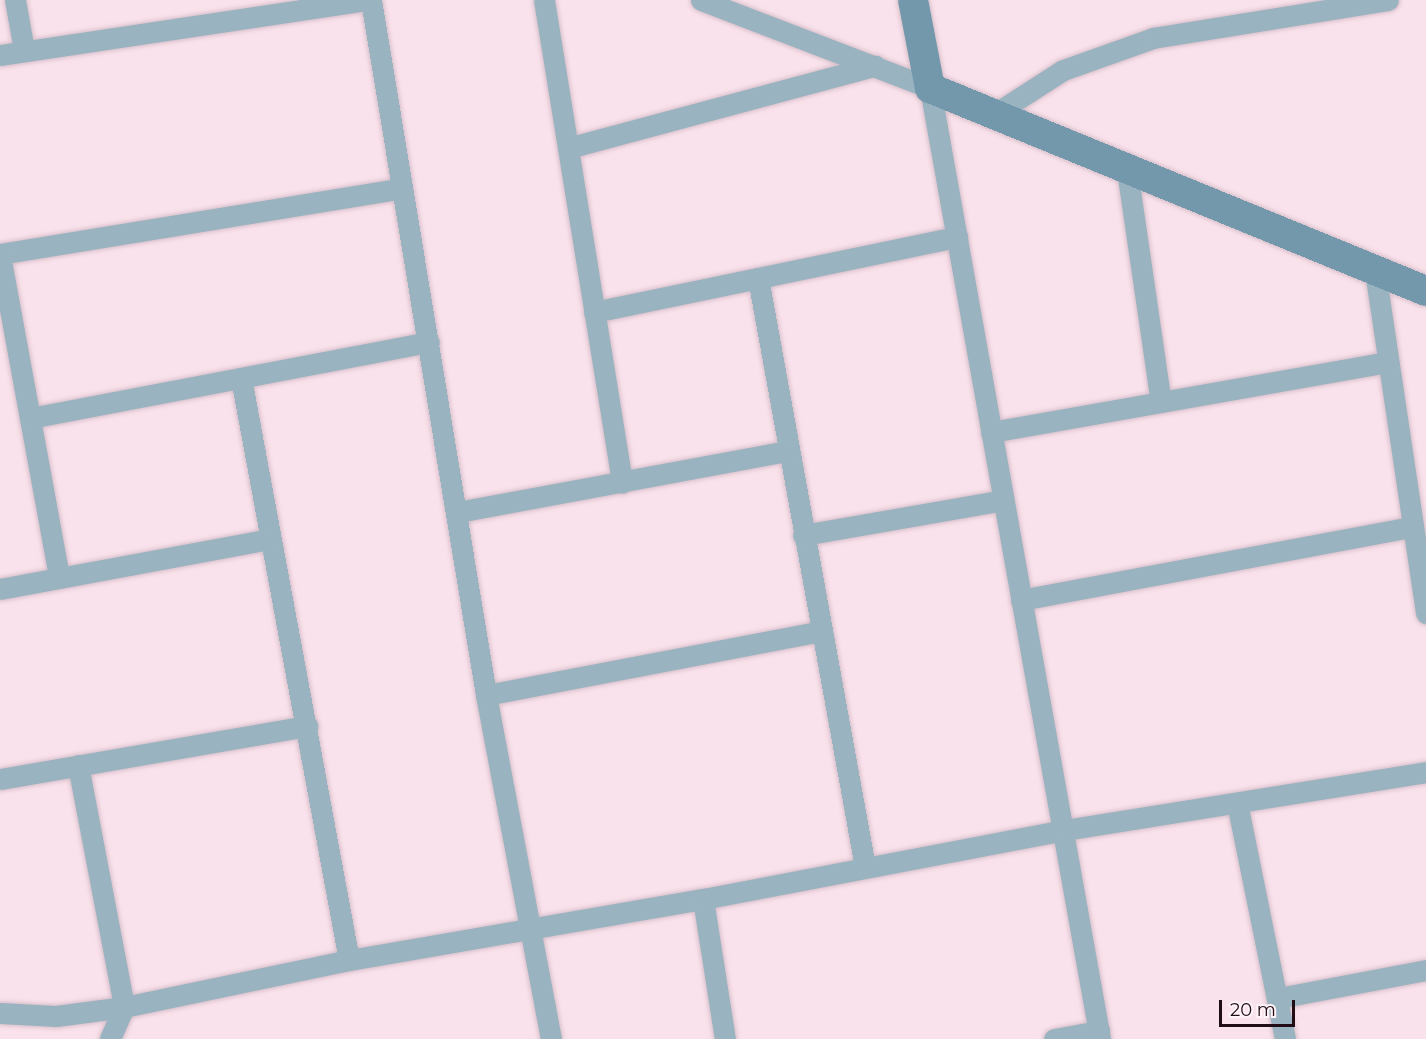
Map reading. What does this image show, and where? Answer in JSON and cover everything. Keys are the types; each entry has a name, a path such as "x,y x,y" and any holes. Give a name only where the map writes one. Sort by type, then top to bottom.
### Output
{"street":[{"path":"15,0 24,51"},
{"path":"0,55 370,0 458,512 486,695 532,928 551,1039"},
{"path":"544,0 622,483"},
{"path":"913,0 1021,600 1065,830 1100,1035 1054,1039"},
{"path":"993,116 1063,70 1153,38 1388,0"},
{"path":"709,2 930,88 993,116 1426,291"},
{"path":"568,148 875,66"},
{"path":"1126,170 1161,402"},
{"path":"59,578 30,418 5,308 0,255 402,188"},
{"path":"594,312 957,237"},
{"path":"1375,271 1411,528 1426,613"},
{"path":"758,278 787,451 865,867"},
{"path":"30,418 429,342"},
{"path":"991,432 1388,362"},
{"path":"241,378 349,960"},
{"path":"458,512 787,451"},
{"path":"803,535 1003,500"},
{"path":"1021,600 1411,528"},
{"path":"0,589 270,539"},
{"path":"486,695 822,631"},
{"path":"0,779 307,726"},
{"path":"78,765 124,1007 110,1039"},
{"path":"0,1013 56,1016 124,1007 349,960 703,899 1065,830 1426,772"},
{"path":"1237,803 1285,1039"},
{"path":"703,899 725,1039"},
{"path":"1278,998 1426,970"}]}
